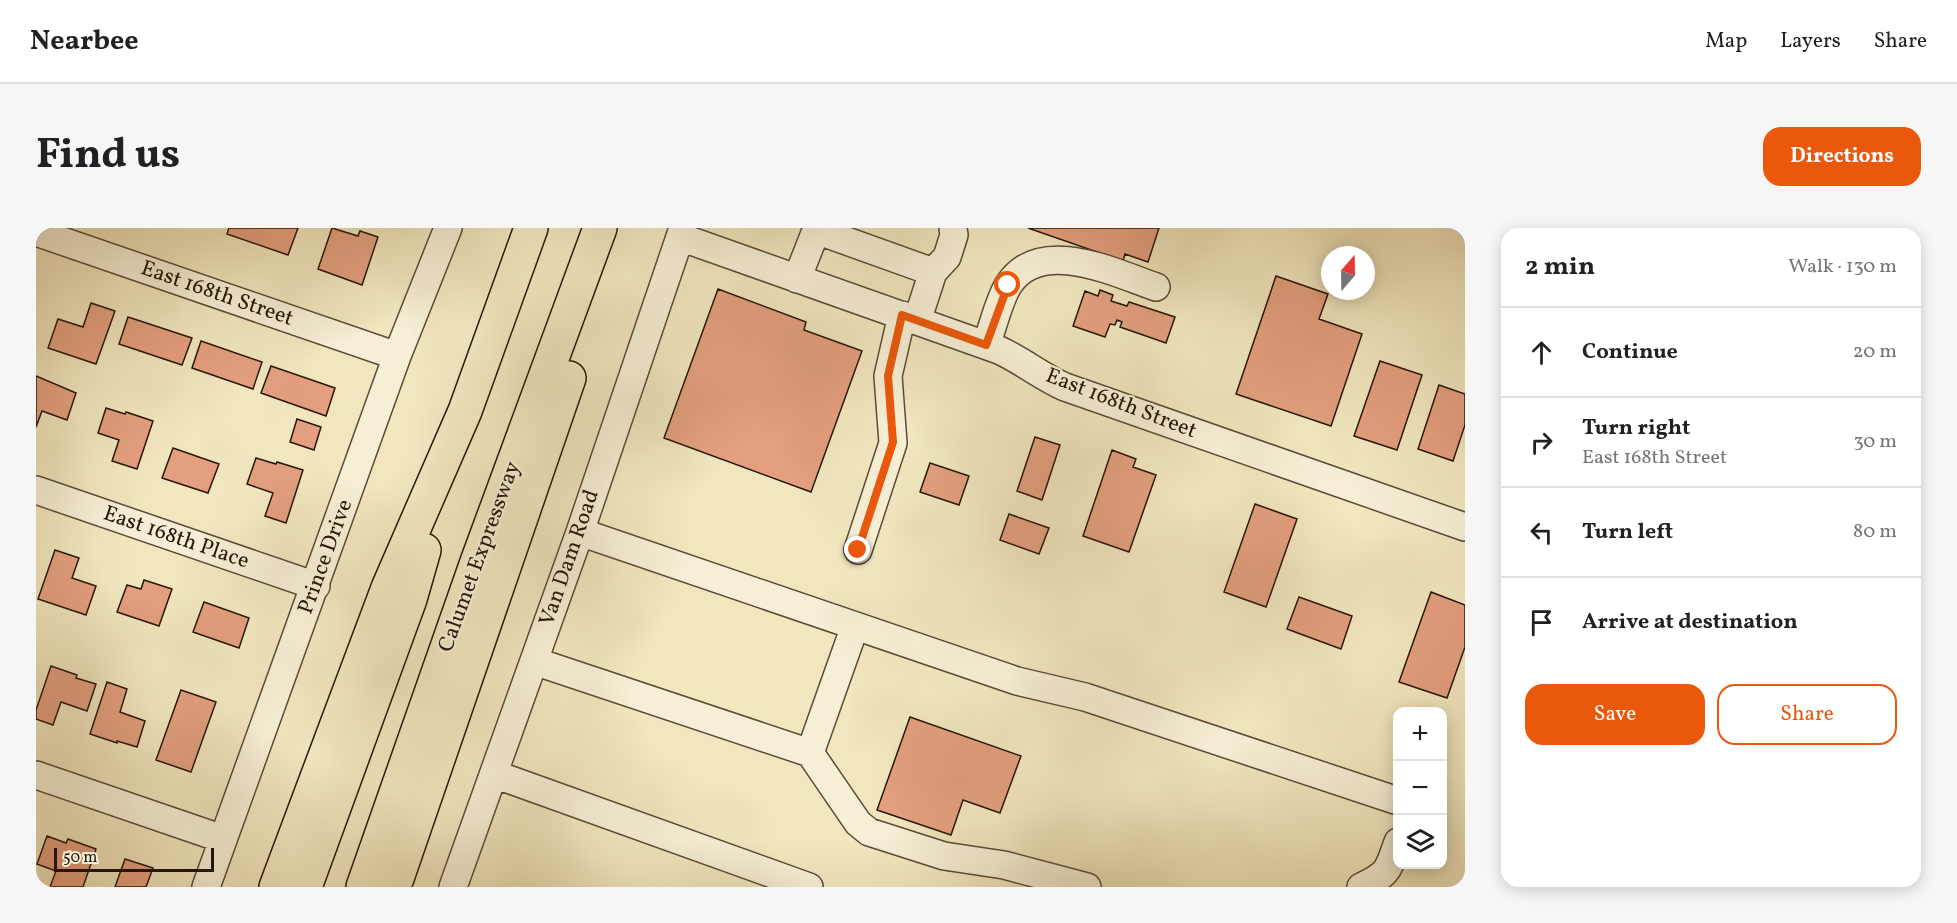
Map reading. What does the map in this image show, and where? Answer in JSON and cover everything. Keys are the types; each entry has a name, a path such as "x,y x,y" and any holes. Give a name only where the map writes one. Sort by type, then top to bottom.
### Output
{"highway":[{"path":"306,887 410,599 465,411 531,228"},
{"name":"Calumet Expressway","path":"363,887 477,562 600,228"},
{"path":"394,887 613,248 617,228"},
{"path":"276,887 388,588 465,411"}],"street":[{"name":"Prince Drive","path":"206,887 397,356 448,228"},
{"path":"858,550 893,442 888,376 909,318 933,272 946,257 954,235 953,228"},
{"path":"797,279 817,229 933,272"},
{"name":"East 168th Street","path":"36,232 397,356"},
{"name":"East 168th Street","path":"681,233 797,279 986,345 1015,357 1029,365 1039,375 1065,387 1465,527"},
{"name":"Van Dam Road","path":"453,887 580,532 681,233"},
{"path":"986,345 1008,285 1020,271 1035,264 1066,260 1091,265 1156,287"},
{"name":"East 168th Place","path":"36,490 315,586"},
{"path":"580,532 1017,681 1085,697 1393,799"},
{"path":"810,753 855,626"},
{"path":"534,661 810,753 858,823 869,832 944,856 1004,865 1087,887"},
{"path":"494,774 809,887"},
{"path":"36,775 223,839"},
{"path":"1361,887 1378,879 1388,870 1393,856"}],"building":[{"path":"229,228 298,228 288,255 227,234"},
{"path":"332,228 358,236 360,231 378,237 362,285 318,269"},
{"path":"1028,228 1159,228 1148,262 1125,254 1123,261"},
{"path":"1276,276 1321,292 1321,300 1326,300 1319,319 1362,334 1331,426 1236,394"},
{"path":"718,289 806,322 804,330 862,351 811,492 664,438"},
{"path":"1100,290 1113,295 1111,301 1127,306 1129,302 1175,317 1166,343 1120,327 1122,322 1117,320 1115,325 1110,324 1105,337 1073,326 1085,291 1098,296"},
{"path":"91,303 115,311 96,364 48,348 58,319 83,327"},
{"path":"128,317 192,338 182,365 119,344"},
{"path":"201,341 262,362 253,389 192,368"},
{"path":"1380,361 1422,375 1397,450 1354,436"},
{"path":"271,366 335,388 326,416 261,393"},
{"path":"36,376 76,393 67,420 42,411 36,427"},
{"path":"1439,385 1465,394 1465,425 1453,461 1418,449"},
{"path":"106,408 153,421 137,469 112,461 119,440 98,433"},
{"path":"297,419 321,427 314,450 290,442"},
{"path":"1035,437 1060,445 1042,500 1017,491"},
{"path":"173,448 219,464 208,493 162,478"},
{"path":"1112,450 1136,459 1133,467 1156,475 1129,552 1083,536"},
{"path":"256,458 303,470 286,523 265,516 273,493 247,484"},
{"path":"930,463 969,476 959,505 920,492"},
{"path":"1255,504 1297,519 1266,607 1224,592"},
{"path":"1009,514 1049,528 1039,554 1000,540"},
{"path":"55,550 79,558 72,578 96,586 86,615 38,599"},
{"path":"144,580 172,589 159,626 117,612 127,585 141,589"},
{"path":"1431,592 1465,605 1465,647 1447,698 1399,682"},
{"path":"1299,597 1352,616 1341,649 1287,629"},
{"path":"204,602 249,618 239,648 193,632"},
{"path":"51,666 77,675 76,678 96,684 87,711 61,702 53,725 36,719 36,710"},
{"path":"107,682 127,689 120,712 145,721 137,747 90,734"},
{"path":"181,690 216,702 191,772 156,760"},
{"path":"910,717 1021,756 1000,813 963,800 951,835 877,810"},
{"path":"47,836 66,843 68,839 96,849 83,887 50,887 56,871 37,864"},
{"path":"125,859 153,868 146,887 115,887"}],"route":[{"path":"858,550 893,442 888,376 902,315 986,345 1008,285"}]}
